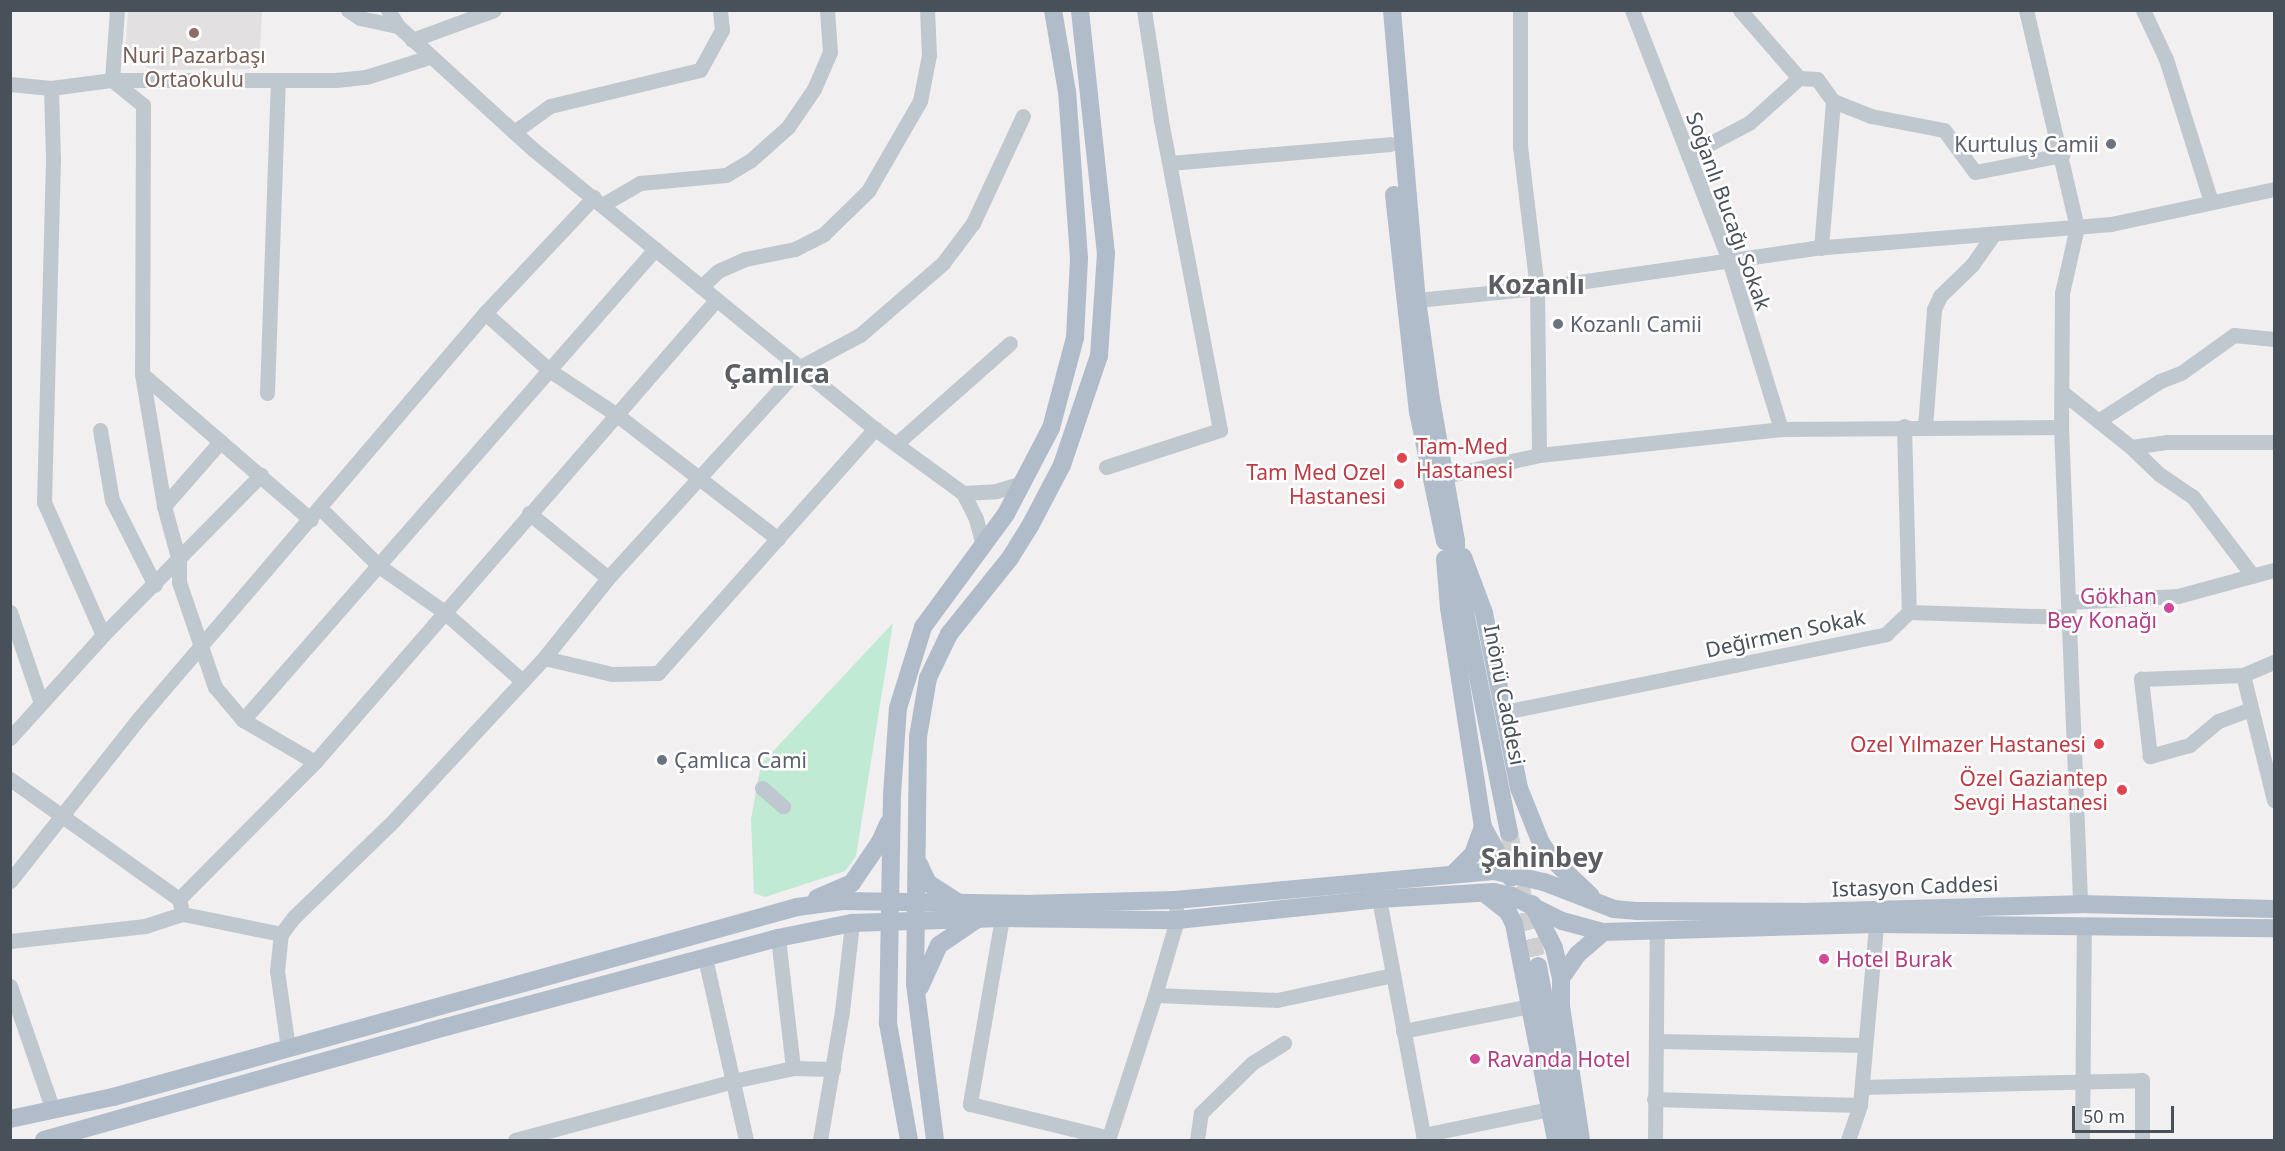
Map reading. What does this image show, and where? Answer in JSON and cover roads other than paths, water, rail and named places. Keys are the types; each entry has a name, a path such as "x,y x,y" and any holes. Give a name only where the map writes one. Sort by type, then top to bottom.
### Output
{"main road":[{"path":"909,1140 888,1023 892,921 891,816 898,708 908,667 922,627 983,546 1023,483 1051,428 1075,338 1079,258 1067,92 1053,10"},
{"path":"935,1140 916,1000 918,737 928,678 949,634 1010,558 1030,526 1062,465 1099,356 1106,254 1080,10"},
{"path":"1384,10 1390,144 1402,292 1417,401 1450,542 1484,613 1519,788 1541,843 1553,860 1596,901"},
{"path":"1392,10 1417,300 1444,476 1450,542 1449,608 1483,827 1507,874 1536,909 1554,948 1561,978 1561,1006 1581,1140"},
{"name":"Inönü Caddesi","path":"1450,542 1509,833"},
{"path":"797,907 852,883 880,842 891,816"},
{"path":"1454,873 1473,854 1483,827"},
{"path":"916,860 928,883 957,902"},
{"name":"Istasyon Caddesi","path":"917,911 957,902 1024,904 1175,900 1454,873 1507,874 1560,888 1614,909 1707,912 2080,904 2274,909"},
{"path":"1484,893 1508,912 1514,924 1556,1140"},
{"path":"10,1119 53,1110 288,1048 797,907 843,901 891,902 917,911 979,918 1177,920 1379,899 1484,893 1512,896 1536,909 1603,932 1876,924 2274,928"},
{"path":"50,1140 778,938 852,923 892,921 917,911"},
{"path":"916,1000 922,979 939,945 979,918"},
{"path":"1561,978 1578,954 1603,932"},
{"path":"1538,966 1570,1140"}],"street":[{"path":"112,80 117,10"},
{"path":"348,10 360,18 398,26"},
{"path":"388,10 398,26 412,40 514,132 875,429 963,493 976,519 983,546"},
{"path":"412,40 494,10"},
{"path":"514,132 550,106 700,70 722,30 720,10"},
{"path":"10,881 140,717 200,650 485,313 598,201 640,183 726,175 751,160 788,127 814,89 830,52 827,10"},
{"path":"701,287 718,271 745,258 795,249 824,234 868,191 920,102 929,55 927,10"},
{"path":"1106,467 1220,430 1144,10"},
{"path":"1520,10 1521,179 1537,288 1539,455"},
{"name":"Soğanlı Bucağı Sokak","path":"1632,10 1729,260 1781,429"},
{"path":"1740,10 1798,78"},
{"path":"2026,10 2062,155 2077,227 2062,293 2061,427 2080,904"},
{"path":"2143,10 2166,59 2211,202"},
{"path":"10,84 51,88 112,80 279,82 366,77 430,57"},
{"path":"1688,155 1749,123 1798,78 1817,79 1833,101 1871,116 1944,130 1975,172 2062,155"},
{"path":"112,80 143,105 142,374 164,506 179,561 179,582 200,650 215,687 243,720 315,762"},
{"path":"267,393 279,82"},
{"path":"51,88 53,159 44,502 102,635"},
{"path":"1821,248 1833,101"},
{"path":"288,1048 277,971 281,934 394,820 544,658 608,578 800,367 860,335 943,263 973,223 1023,116"},
{"path":"1170,163 1390,144"},
{"path":"1417,300 1537,288 1821,248 1992,236 2077,227 2274,189"},
{"path":"1925,427 1934,309 1940,296 1972,265 1992,236"},
{"path":"243,720 379,566 465,463 655,249"},
{"path":"10,940 100,933 145,926 181,906 315,762 443,611 716,300"},
{"path":"485,313 549,370 617,415 778,539"},
{"path":"2098,421 2149,388 2181,373 2234,335 2274,339"},
{"path":"896,444 1010,343"},
{"path":"142,374 261,475 316,514 379,566 443,611 522,681"},
{"path":"2062,392 2131,447 2159,474 2193,497 2253,576"},
{"path":"1444,476 1539,455 1781,429 1904,426 2061,427"},
{"path":"1904,426 1909,612 2069,609 2178,596 2274,570"},
{"path":"544,658 612,674 658,673 875,429"},
{"path":"100,430 112,500 155,585"},
{"path":"164,506 221,441"},
{"path":"2131,447 2168,441 2274,442"},
{"path":"10,738 102,635 179,561 261,475"},
{"path":"963,493 996,491 1023,483"},
{"path":"529,513 608,578"},
{"path":"10,612 41,703"},
{"name":"Değirmen Sokak","path":"1504,712 1886,634 1909,612"},
{"path":"2252,709 2218,721 2189,745 2150,756 2141,679 2243,675 2274,662"},
{"path":"2243,675 2274,800"},
{"path":"10,779 181,906 281,934"},
{"path":"762,788 783,806"},
{"path":"1379,899 1424,1138 1550,1109"},
{"path":"1002,918 970,1104 1108,1139 1177,920 1175,900"},
{"path":"820,1140 833,1068 852,923"},
{"path":"1848,1140 1860,1105 1876,924"},
{"path":"2082,1140 2085,1082 2084,926"},
{"path":"1655,1140 1657,931"},
{"path":"778,938 793,1068"},
{"path":"705,958 746,1140"},
{"path":"1155,995 1277,1000 1393,975"},
{"path":"10,986 53,1110"},
{"path":"1404,1031 1531,1006"},
{"path":"1657,1041 1865,1045"},
{"path":"1197,1140 1201,1113 1252,1063 1284,1043"},
{"path":"514,1140 733,1081 793,1068 833,1068"},
{"path":"1862,1087 2142,1080 2142,1140"},
{"path":"1654,1100 1860,1105"}],"tunnel":[{"path":"1509,833 1538,966"}],"place":[{"name":"Nuri Pazarbaşı Ortaokulu","path":"194,33"},
{"name":"Kurtuluş Camii","path":"2111,144"},
{"name":"Kozanlı Camii","path":"1558,324"},
{"name":"Tam-Med Hastanesi","path":"1402,458"},
{"name":"Tam Med Ozel Hastanesi","path":"1399,484"},
{"name":"Gökhan Bey Konağı","path":"2169,608"},
{"name":"Ozel Yılmazer Hastanesi","path":"2099,744"},
{"name":"Çamlıca Cami","path":"662,760"},
{"name":"Özel Gaziantep Sevgi Hastanesi","path":"2122,790"},
{"name":"Hotel Burak","path":"1824,959"},
{"name":"Ravanda Hotel","path":"1475,1059"}],"district":[{"name":"Kozanlı","path":"1536,284"},
{"name":"Çamlıca","path":"777,373"},
{"name":"Şahinbey","path":"1542,857"}]}
